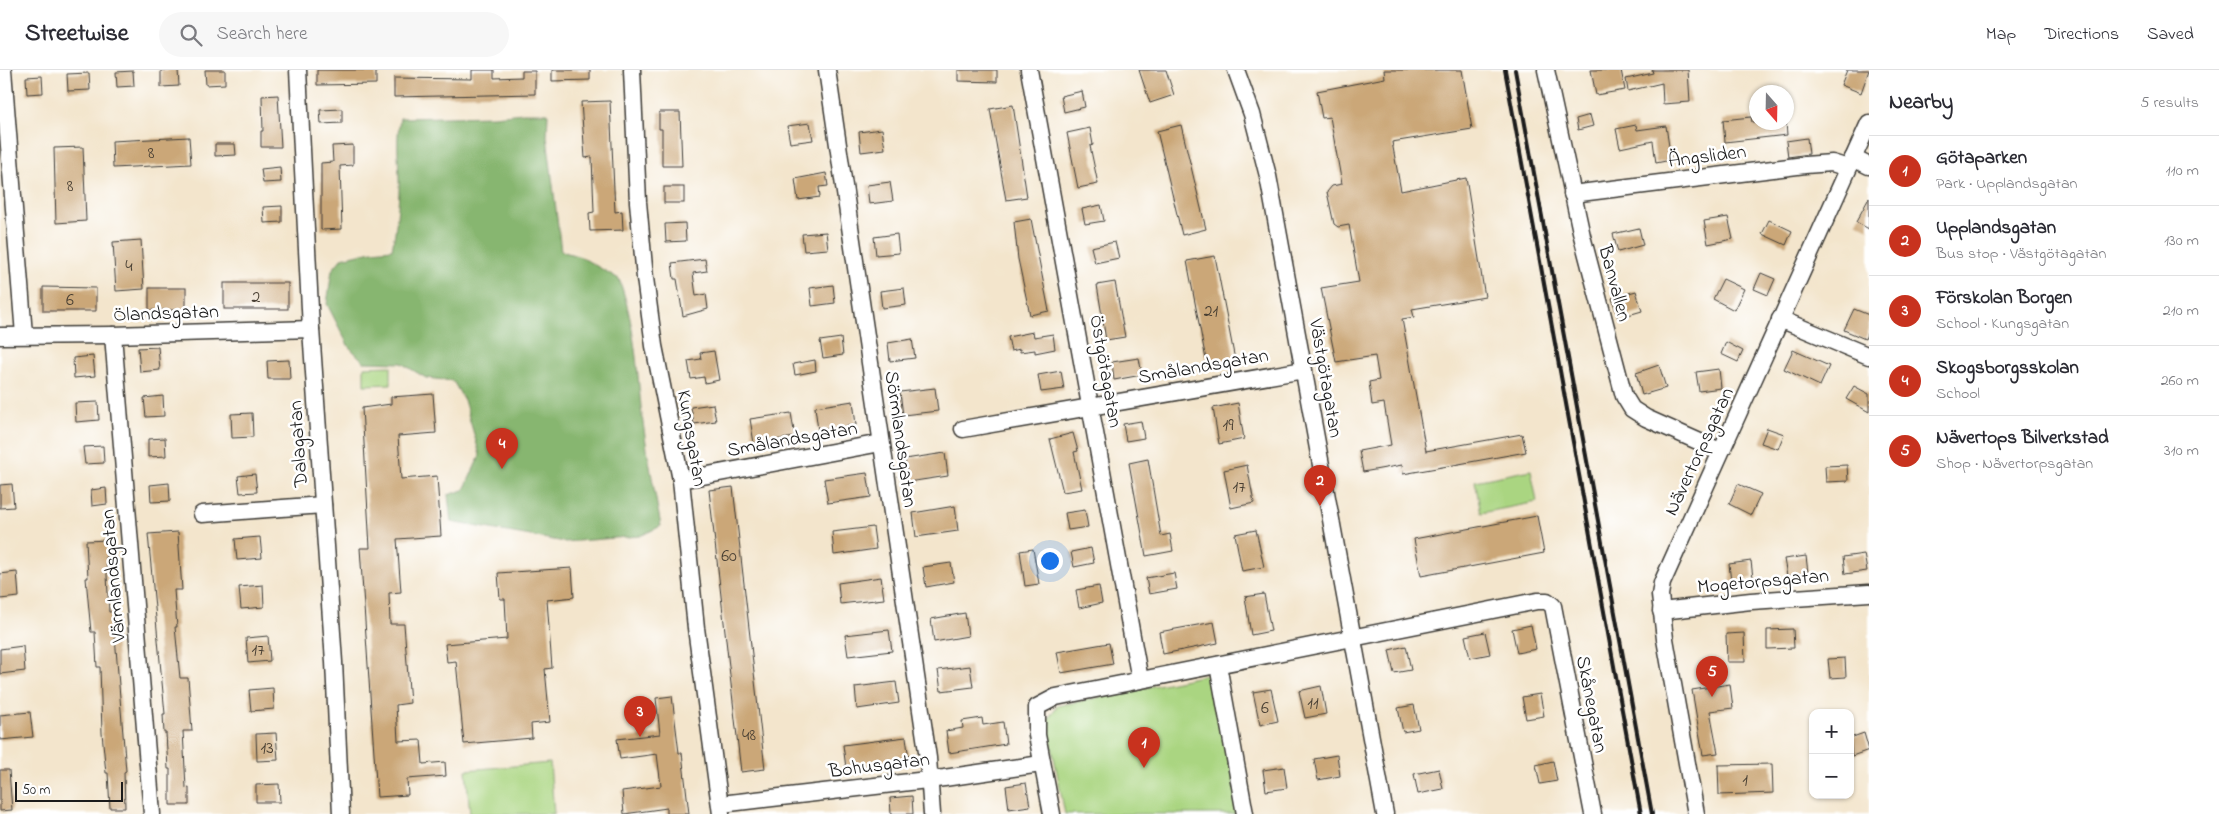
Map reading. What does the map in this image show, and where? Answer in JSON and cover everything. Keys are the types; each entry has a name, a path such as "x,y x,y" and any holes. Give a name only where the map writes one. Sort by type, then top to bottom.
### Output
{"street":[{"path":"3,70 24,335"},
{"name":"Dalagatan","path":"298,70 311,329 341,814"},
{"name":"Kungsgatan","path":"632,70 638,202 645,278 654,346 681,480 696,628 721,809"},
{"name":"Sörmlandsgatan","path":"827,70 928,758 932,814"},
{"name":"Östgötagatan","path":"1029,70 1140,680"},
{"name":"Västgötagatan","path":"1236,70 1252,114 1268,176 1384,814"},
{"name":"Banvallen","path":"1546,70 1572,194 1624,396 1632,409 1646,418 1720,451"},
{"name":"Nävertorpsgatan","path":"1696,814 1664,639 1660,595 1662,583 1869,122"},
{"name":"Ängsliden","path":"1572,194 1805,165 1850,163 1869,166"},
{"path":"1780,319 1869,356"},
{"name":"Ölandsgatan","path":"0,336 113,335 311,329"},
{"name":"Värmlandsgatan","path":"113,335 152,814"},
{"name":"Smålandsgatan","path":"962,428 1304,370"},
{"name":"Smålandsgatan","path":"681,480 881,443"},
{"path":"202,514 323,505"},
{"name":"Mogetorpsgatan","path":"1662,611 1751,600 1869,593"},
{"name":"Skånegatan","path":"1351,637 1537,601 1547,601 1553,606 1593,814"},
{"path":"1052,814 1041,764 1036,719 1037,707 1044,702 1140,680 1351,637"},
{"path":"1218,665 1245,814"},
{"name":"Bohusgatan","path":"721,809 1041,764"}],"green space":[{"path":"548,113 547,136 561,251 581,257 619,279 629,312 644,430 661,526 640,536 565,542 451,522 448,495 464,490 480,455 464,400 453,381 426,378 401,363 364,362 349,347 327,304 332,270 342,258 372,251 392,249 399,199 398,137 400,118 494,116"},
{"path":"391,366 391,384 364,385 364,367"},
{"path":"1531,470 1537,502 1481,513 1475,481"},
{"path":"1206,675 1217,681 1242,814 1065,814 1047,721 1057,706"},
{"path":"550,763 554,814 470,814 466,770"}],"building":[{"path":"161,70 178,70 179,86 161,87"},
{"path":"205,70 225,70 225,84 206,85"},
{"path":"317,70 376,70 376,84 317,85"},
{"path":"472,70 494,70 494,78 522,77 522,71 535,71 535,94 394,97 394,78 472,79"},
{"path":"552,70 590,70 590,80 552,81"},
{"path":"958,70 997,70 997,82 958,81"},
{"path":"1139,70 1166,70 1174,95 1150,103"},
{"path":"1384,70 1462,70 1472,129 1392,142 1401,191 1466,178 1485,297 1412,309 1414,317 1402,319 1426,451 1522,434 1526,452 1403,474 1402,465 1363,472 1359,451 1391,445 1384,403 1372,405 1369,382 1379,380 1375,356 1336,362 1321,288 1359,282 1349,225 1338,227 1334,224 1327,192 1332,186 1342,184 1330,117 1322,118 1317,91 1385,78"},
{"path":"1591,70 1621,70 1625,90 1596,95"},
{"path":"1652,70 1688,70 1690,102 1663,104 1662,83 1628,91 1626,79 1653,73"},
{"path":"1847,70 1869,70 1861,93 1841,85"},
{"path":"133,71 134,86 117,87 116,72"},
{"path":"89,73 90,90 68,91 67,74"},
{"path":"42,76 43,93 27,94 26,77"},
{"path":"1082,91 1085,107 1064,112 1061,96"},
{"path":"278,95 281,147 261,147 261,131 263,131 262,96"},
{"path":"610,101 615,212 622,211 623,230 590,231 589,213 594,212 592,157 585,158 581,102"},
{"path":"1013,105 1027,197 1006,200 990,109"},
{"path":"342,109 342,123 321,124 320,110"},
{"path":"659,112 680,112 682,166 662,166 662,129 659,129"},
{"path":"1590,115 1593,126 1578,130 1576,119"},
{"path":"1749,117 1749,130 1787,130 1787,135 1725,142 1723,120"},
{"path":"810,123 813,140 790,143 787,126"},
{"path":"1181,125 1206,229 1182,235 1157,131"},
{"path":"1636,125 1637,130 1666,126 1671,160 1656,163 1653,141 1620,148 1616,129"},
{"path":"1090,128 1093,145 1090,146 1098,184 1078,188 1067,133"},
{"path":"882,129 885,149 861,152 859,132"},
{"path":"189,137 191,164 113,168 112,141"},
{"path":"1807,138 1809,154 1788,157 1786,141"},
{"path":"215,144 235,144 236,155 215,156"},
{"path":"353,145 353,165 340,166 342,229 321,230 321,163 333,162 332,146"},
{"path":"83,147 86,221 56,223 54,148"},
{"path":"280,167 281,182 263,183 261,169"},
{"path":"826,173 828,186 819,187 820,197 798,200 795,179"},
{"path":"890,182 893,201 869,204 867,185"},
{"path":"664,187 684,187 684,203 664,203"},
{"path":"1869,198 1869,229 1856,222"},
{"path":"1101,205 1104,221 1085,224 1082,209"},
{"path":"282,206 282,222 264,223 263,207"},
{"path":"1728,217 1733,239 1708,244 1704,221"},
{"path":"1031,219 1049,311 1030,315 1018,259 1014,222"},
{"path":"1769,220 1792,231 1786,245 1762,234"},
{"path":"685,223 686,241 666,242 665,224"},
{"path":"1639,228 1643,245 1618,252 1613,234"},
{"path":"826,232 828,249 804,251 802,234"},
{"path":"897,234 899,253 876,255 874,237"},
{"path":"141,240 144,289 116,291 113,242"},
{"path":"1115,242 1119,258 1095,263 1091,247"},
{"path":"1215,256 1235,360 1207,365 1187,261"},
{"path":"705,259 707,271 693,273 696,296 706,294 708,309 683,316 677,279 674,279 672,263"},
{"path":"1761,273 1775,279 1768,295 1754,289"},
{"path":"1723,279 1744,289 1734,310 1713,299"},
{"path":"1115,282 1125,337 1106,340 1097,285"},
{"path":"224,283 288,283 288,309 224,309"},
{"path":"833,285 835,303 812,306 810,288"},
{"path":"43,287 96,288 96,311 43,311"},
{"path":"149,288 186,288 186,310 149,310"},
{"path":"904,288 906,305 882,308 880,291"},
{"path":"1636,291 1642,311 1618,318 1612,298"},
{"path":"1854,309 1869,315 1869,329 1865,339 1844,330"},
{"path":"1033,332 1034,337 1053,334 1055,349 1035,353 1035,350 1020,352 1020,349 1011,351 1008,337"},
{"path":"841,338 843,355 823,358 820,341"},
{"path":"912,339 915,358 890,361 888,343"},
{"path":"1726,342 1743,351 1738,362 1721,354"},
{"path":"158,347 160,370 140,372 138,348"},
{"path":"1793,350 1829,366 1820,386 1784,369"},
{"path":"714,351 719,380 705,383 704,377 691,379 688,361 701,359 700,353"},
{"path":"93,356 95,376 74,378 73,358"},
{"path":"1139,358 1142,375 1114,380 1112,362"},
{"path":"289,360 290,379 268,379 267,361"},
{"path":"815,360 816,371 795,375 793,364"},
{"path":"1659,365 1666,388 1642,395 1636,373"},
{"path":"1719,369 1721,388 1699,391 1696,372"},
{"path":"1061,371 1064,389 1041,392 1038,375"},
{"path":"1854,386 1869,394 1869,412 1846,399"},
{"path":"935,388 938,411 903,415 900,392"},
{"path":"433,394 436,433 398,436 401,479 437,476 441,536 397,539 401,592 389,593 390,624 404,624 410,703 396,705 398,741 421,740 423,764 445,762 446,776 407,779 408,795 377,797 360,548 370,548 362,408 391,404 391,397"},
{"path":"163,396 164,416 146,417 144,398"},
{"path":"853,401 856,425 818,430 815,407"},
{"path":"98,402 99,420 76,422 75,403"},
{"path":"1238,403 1244,439 1219,444 1213,408"},
{"path":"713,404 716,421 694,424 691,407"},
{"path":"252,413 253,437 232,438 231,414"},
{"path":"791,413 795,437 754,443 750,419"},
{"path":"1141,421 1144,438 1126,441 1123,424"},
{"path":"1767,428 1784,434 1778,449 1761,443"},
{"path":"1073,433 1078,451 1074,452 1082,489 1063,492 1050,439"},
{"path":"165,438 166,456 148,457 148,439"},
{"path":"103,446 104,463 85,464 83,447"},
{"path":"945,453 948,476 908,482 905,459"},
{"path":"1148,459 1161,536 1170,534 1173,551 1146,556 1129,463"},
{"path":"1247,465 1254,503 1231,508 1224,470"},
{"path":"1847,465 1848,481 1826,482 1825,466"},
{"path":"867,473 871,497 828,503 824,479"},
{"path":"255,474 257,492 240,493 238,476"},
{"path":"169,483 170,501 151,502 150,485"},
{"path":"12,484 14,507 0,508 0,485"},
{"path":"1738,484 1761,494 1751,515 1729,504"},
{"path":"733,487 765,769 741,772 709,490"},
{"path":"106,488 107,504 92,506 91,490"},
{"path":"955,506 958,531 916,537 913,513"},
{"path":"1085,510 1088,527 1068,530 1065,513"},
{"path":"1537,516 1544,553 1421,576 1414,539"},
{"path":"873,527 876,549 834,555 832,532"},
{"path":"1256,530 1264,567 1242,571 1235,534"},
{"path":"178,532 182,590 174,590 177,627 175,627 180,678 188,678 192,731 183,731 186,788 189,787 189,805 170,805 170,769 168,769 166,733 164,733 163,714 165,714 148,534"},
{"path":"260,537 262,558 237,560 235,539"},
{"path":"108,540 109,556 106,557 109,612 113,612 126,771 124,772 125,808 110,808 108,773 106,773 102,733 100,667 97,667 95,632 91,632 86,578 88,578 86,541"},
{"path":"1091,548 1094,563 1074,567 1071,552"},
{"path":"1033,549 1039,584 1025,586 1020,551"},
{"path":"1864,554 1867,571 1845,574 1843,557"},
{"path":"1806,556 1808,573 1787,576 1784,559"},
{"path":"1751,561 1753,578 1731,582 1729,564"},
{"path":"951,563 954,582 926,587 923,567"},
{"path":"572,568 574,597 547,600 552,668 545,669 550,722 531,724 532,738 464,744 456,661 447,662 445,644 507,639 505,599 500,599 498,573"},
{"path":"17,572 19,597 0,599 0,574"},
{"path":"1174,573 1177,589 1149,594 1146,578"},
{"path":"881,577 884,599 840,604 838,583"},
{"path":"263,585 264,607 241,609 239,587"},
{"path":"1099,586 1102,603 1079,608 1076,590"},
{"path":"1264,594 1271,631 1251,635 1245,597"},
{"path":"965,613 968,636 934,642 931,619"},
{"path":"1214,622 1218,643 1163,654 1159,632"},
{"path":"1531,625 1536,649 1517,653 1512,629"},
{"path":"1793,629 1794,648 1767,649 1767,630"},
{"path":"889,630 892,651 848,656 845,635"},
{"path":"1485,632 1490,654 1470,658 1465,636"},
{"path":"1744,633 1745,662 1727,662 1726,634"},
{"path":"268,636 270,661 248,663 246,638"},
{"path":"1109,643 1113,664 1061,673 1057,652"},
{"path":"23,646 25,671 0,674 0,649"},
{"path":"1406,646 1411,670 1394,673 1389,650"},
{"path":"1845,658 1846,677 1830,678 1828,659"},
{"path":"970,666 973,687 941,691 938,670"},
{"path":"896,682 899,703 857,709 855,687"},
{"path":"1730,684 1733,708 1710,711 1718,753 1703,755 1692,690"},
{"path":"1321,686 1326,714 1305,718 1299,691"},
{"path":"273,688 274,709 251,711 249,690"},
{"path":"1271,689 1278,721 1260,725 1253,692"},
{"path":"1540,694 1544,716 1526,719 1522,697"},
{"path":"672,696 679,753 682,753 689,814 667,814 667,808 624,814 622,791 661,786 657,754 620,759 617,739 660,734 656,698"},
{"path":"1414,705 1419,729 1403,732 1398,708"},
{"path":"30,712 33,737 0,740 0,715"},
{"path":"982,718 983,725 1003,722 1006,744 949,753 946,731 963,728 962,721"},
{"path":"276,733 278,760 257,761 256,734"},
{"path":"1864,733 1869,750 1854,755 1854,737"},
{"path":"906,737 909,760 846,768 843,745"},
{"path":"1337,755 1340,776 1318,780 1314,759"},
{"path":"1553,761 1557,781 1540,784 1536,765"},
{"path":"1772,764 1773,793 1719,795 1718,765"},
{"path":"1284,767 1287,788 1266,791 1263,770"},
{"path":"1439,769 1443,789 1418,794 1414,774"},
{"path":"0,770 9,770 12,810 0,811"},
{"path":"1026,783 1030,806 1009,809 1006,786"},
{"path":"279,784 280,802 256,802 256,785"},
{"path":"912,796 913,814 891,814 890,798"}],"railway":[{"path":"1505,70 1641,814"},
{"path":"1515,70 1652,814"}],"place":[{"name":"Skogsborgsskolan","path":"502,469"},
{"name":"Upplandsgatan","path":"1320,506"},
{"name":"Nävertops Bilverkstad","path":"1712,697"},
{"name":"Förskolan Borgen","path":"640,737"},
{"name":"Götaparken","path":"1144,768"}]}
